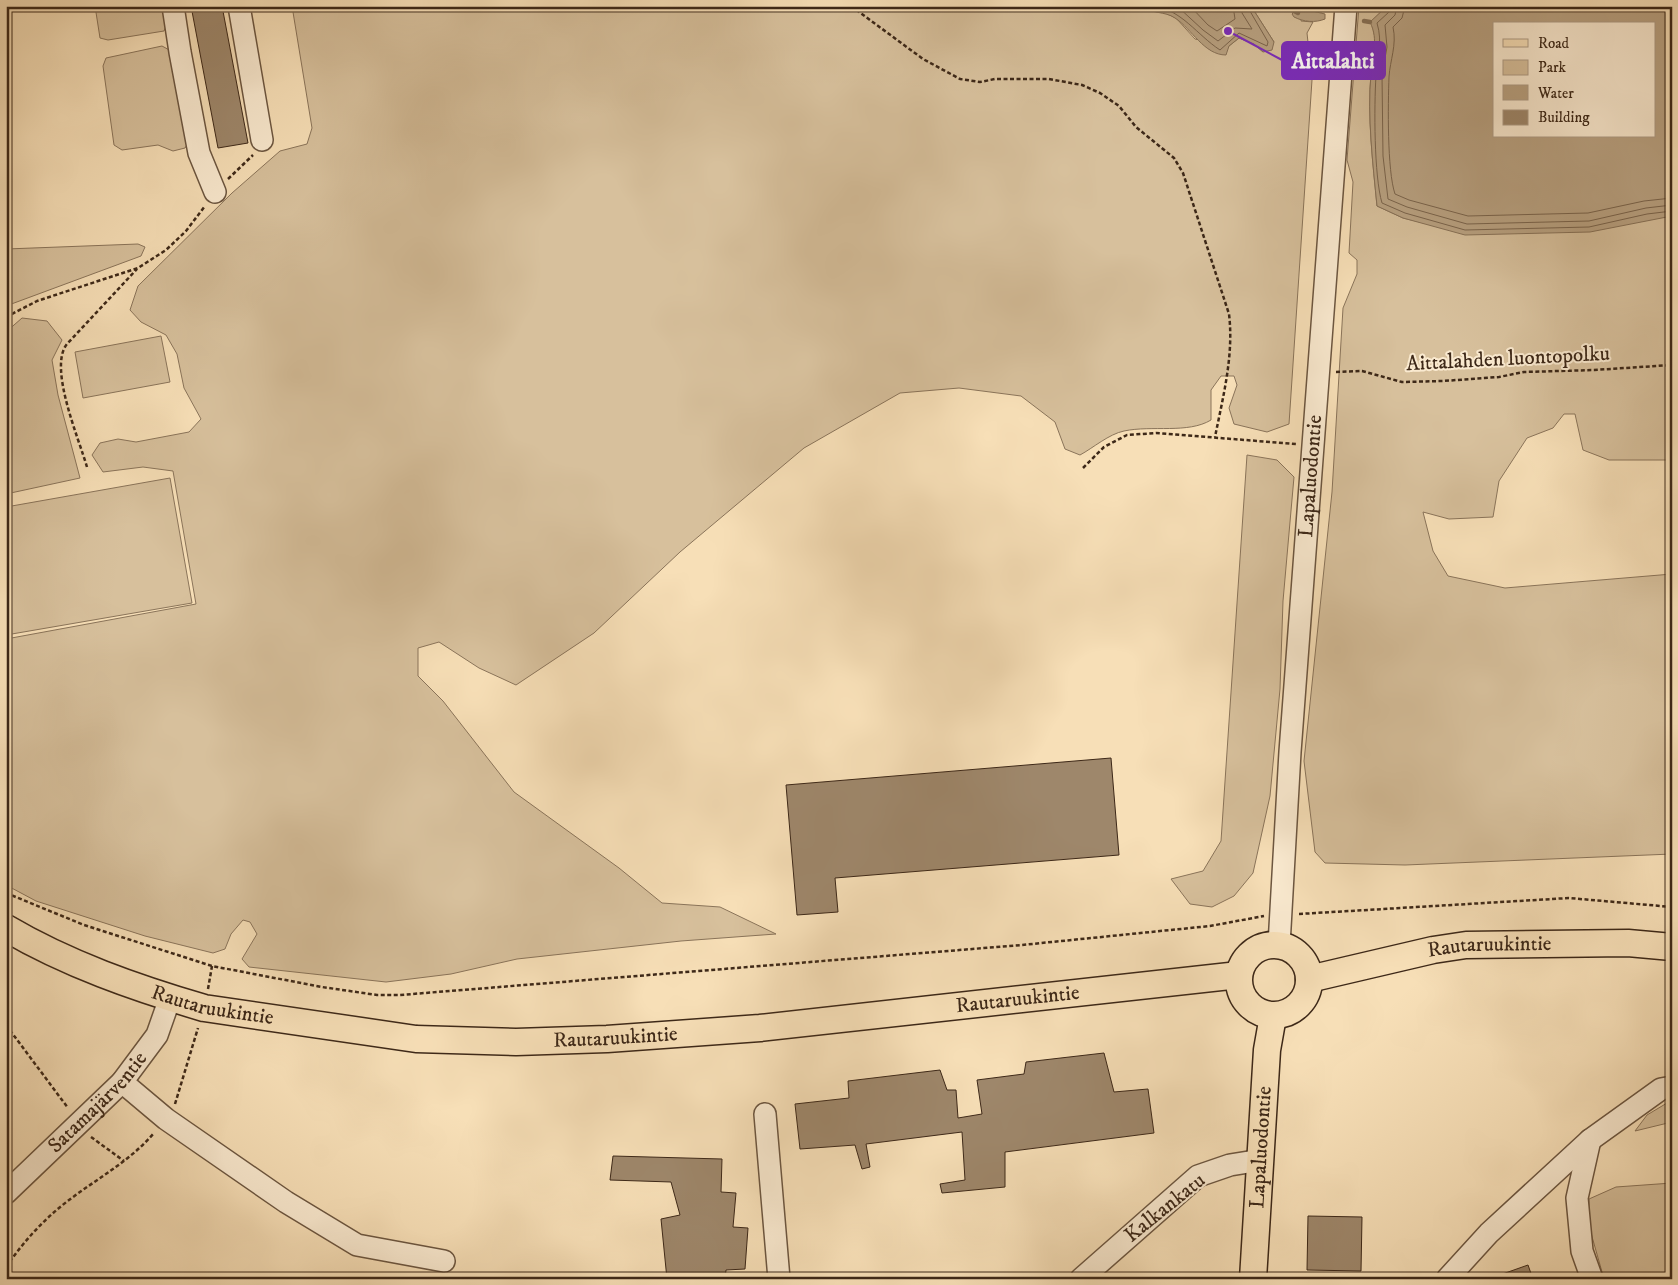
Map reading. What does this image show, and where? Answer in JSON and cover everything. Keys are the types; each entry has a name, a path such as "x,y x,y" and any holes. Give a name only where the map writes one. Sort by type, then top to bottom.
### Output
{"main road":[{"name":"Rautaruukintie","path":"6,928 81,965 170,998 204,1008 416,1038 534,1041 608,1039 760,1028 1239,975"},
{"name":"Rautaruukintie","path":"1309,979 1425,951 1466,945 1628,944 1672,947"},
{"path":"1279,946 1290,949 1300,957 1306,967 1309,979 1305,996 1295,1009 1273,1016 1261,1013 1247,1003 1239,987 1239,975 1249,956 1257,949 1279,946"},
{"name":"Lapaluodontie","path":"1252,1279 1267,1050 1273,1016"}],"street":[{"path":"174,6 180,52 199,153 215,192"},
{"path":"239,6 262,140"},
{"name":"Lapaluodontie","path":"1279,946 1290,752 1317,373 1346,6"},
{"name":"Satamajärventie","path":"6,1193 122,1082 157,1035 170,998"},
{"path":"122,1082 166,1118 286,1202 357,1245 444,1260"},
{"path":"1447,1279 1489,1233 1590,1140 1661,1089 1672,1086"},
{"path":"765,1114 779,1279"},
{"path":"1590,1140 1577,1198 1582,1251 1592,1279"},
{"name":"Kalkankatu","path":"1081,1279 1198,1176 1230,1165 1261,1160"}],"path":[{"path":"851,6 923,59 960,79 970,82 996,79 1049,79 1082,85 1100,92 1119,106 1136,127 1174,158 1192,194 1229,314 1231,333 1226,379 1215,438"},
{"path":"87,466 64,390 60,371 60,355 67,344 138,268 166,250 186,231 215,192 252,156 262,140"},
{"path":"6,317 37,301 138,268"},
{"name":"Aittalahden luontopolku","path":"1317,373 1362,371 1402,382 1499,377 1524,372 1672,365"},
{"path":"1083,468 1104,448 1127,435 1156,433 1312,445"},
{"path":"6,893 84,925 212,966 322,987 377,995 400,995 1032,944 1210,926 1281,914 1322,914 1544,898 1569,898 1672,907"},
{"path":"6,1267 27,1237 68,1201 124,1161 146,1142 177,1102 204,1008 212,966"},
{"path":"6,1025 69,1109"},
{"path":"90,1136 124,1161"}],"green space":[{"path":"95,6 166,6 168,21 164,31 108,40 100,38"},
{"path":"292,6 1142,6 1146,10 1165,13 1176,18 1195,39 1229,46 1239,38 1254,44 1263,52 1274,42 1251,6 1320,6 1322,12 1304,9 1301,21 1313,22 1307,33 1312,80 1289,424 1267,432 1234,424 1229,408 1237,385 1234,376 1221,376 1211,390 1211,420 1192,427 1124,431 1107,438 1080,455 1065,449 1055,422 1021,396 959,388 900,393 804,448 680,552 594,633 516,685 479,668 439,642 418,648 418,676 443,701 514,792 619,868 662,903 720,907 776,934 681,941 517,959 451,974 386,982 249,967 242,959 257,934 250,922 243,920 231,934 225,949 213,953 145,936 36,901 6,885 6,639 196,604 173,471 143,467 103,472 92,455 100,443 118,439 136,442 189,432 201,419 184,388 177,354 166,335 141,322 130,310 138,286 232,193 280,151 307,144 312,128"},
{"path":"1359,6 1387,6 1371,22 1375,42 1370,90 1370,123 1377,206 1403,218 1432,225 1648,219 1672,216 1672,462 1667,460 1609,460 1583,450 1575,414 1564,414 1553,428 1527,438 1499,481 1493,517 1449,519 1423,512 1433,551 1448,576 1505,588 1672,574 1672,854 1405,865 1325,863 1315,852 1304,761 1332,492 1343,308 1357,274 1357,260 1349,253 1353,182 1347,160"},
{"path":"162,46 173,52 191,138 185,148 173,151 158,145 122,150 114,145 103,66 106,58"},
{"path":"138,244 145,247 141,256 6,306 6,249"},
{"path":"22,318 47,321 62,340 52,360 58,395 80,478 6,494 6,332"},
{"path":"161,336 170,382 83,398 75,352"},
{"path":"1247,455 1277,460 1294,477 1283,601 1280,689 1270,796 1253,873 1234,896 1212,907 1190,904 1171,879 1203,871 1221,841"},
{"path":"170,478 192,603 6,635 6,507"},
{"path":"1672,1100 1672,1122 1635,1131 1647,1115"},
{"path":"1672,1183 1672,1279 1604,1279 1589,1226 1589,1199 1616,1187"}],"water":[{"path":"1142,6 1251,6 1274,42 1272,50 1263,52 1254,44 1239,38 1229,46 1226,55 1218,54 1205,46 1175,18"},
{"path":"1387,6 1672,6 1672,216 1590,232 1465,235 1403,218 1377,206 1370,106 1375,42 1370,22"},
{"path":"1304,9 1325,14 1325,19 1306,21 1294,17 1292,14 1296,10"}],"building":[{"path":"191,6 222,6 248,143 218,148"},
{"path":"1111,758 1119,855 835,878 838,912 797,915 786,785"},
{"path":"1104,1053 1114,1092 1148,1089 1154,1133 1005,1152 1005,1187 942,1193 940,1184 965,1180 962,1132 866,1144 870,1167 862,1169 855,1145 800,1149 795,1104 849,1098 848,1081 940,1070 947,1090 956,1090 958,1118 982,1114 977,1080 1024,1074 1026,1062"},
{"path":"613,1156 722,1159 721,1192 736,1193 733,1227 748,1228 745,1269 726,1270 725,1279 667,1279 661,1219 680,1215 671,1182 610,1180"},
{"path":"1308,1216 1362,1217 1361,1271 1307,1270"},
{"path":"1528,1265 1533,1279 1495,1279 1494,1277"}],"waterway":[{"path":"1285,6 1298,13"},
{"path":"1364,21 1370,22"}],"place":[{"name":"Aittalahti","path":"1228,31"}]}
